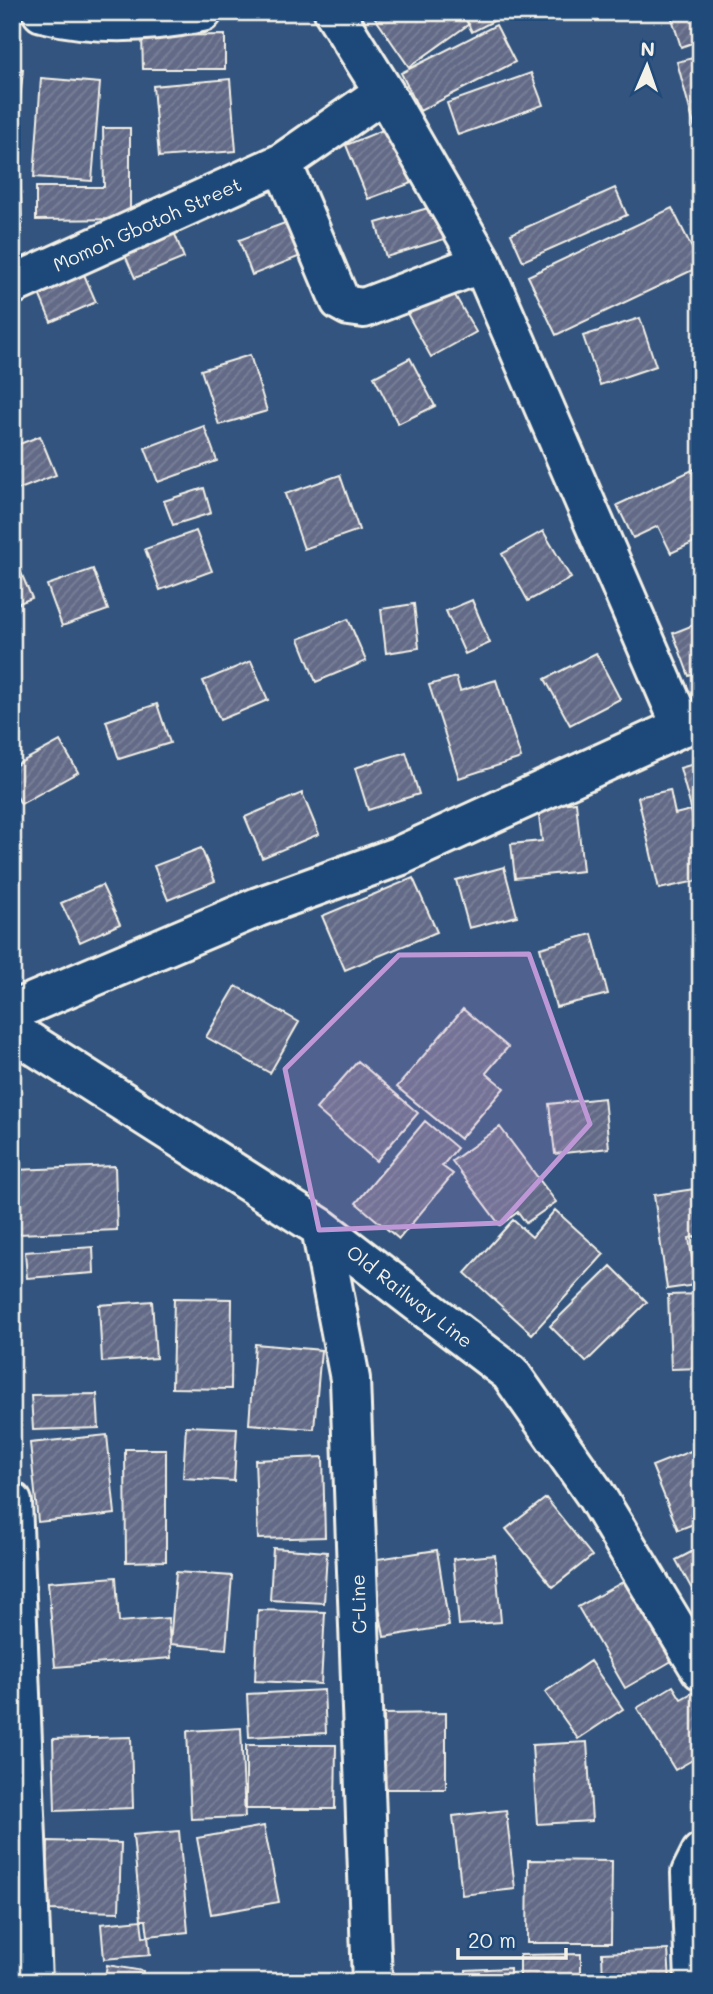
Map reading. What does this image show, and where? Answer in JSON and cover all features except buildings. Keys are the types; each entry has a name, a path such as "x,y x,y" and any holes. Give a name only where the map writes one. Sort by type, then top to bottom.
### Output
{"street":[{"path":"42,12 117,22 202,12"},
{"path":"12,1011 258,907 399,856 691,723 482,263 384,92 334,12"},
{"name":"Momoh Gbotoh Street","path":"12,285 282,163 384,92"},
{"path":"282,163 340,301 349,306 364,307 482,263"},
{"name":"Old Railway Line","path":"12,1031 321,1228 510,1373 596,1494 701,1670"},
{"name":"C-Line","path":"321,1228 350,1379 372,1982"},
{"path":"12,1502 32,1982"},
{"path":"695,1982 691,1873 701,1853"}],"highlighted area":[{"path":"529,954 590,1124 501,1223 319,1230 285,1069 399,955"}]}
